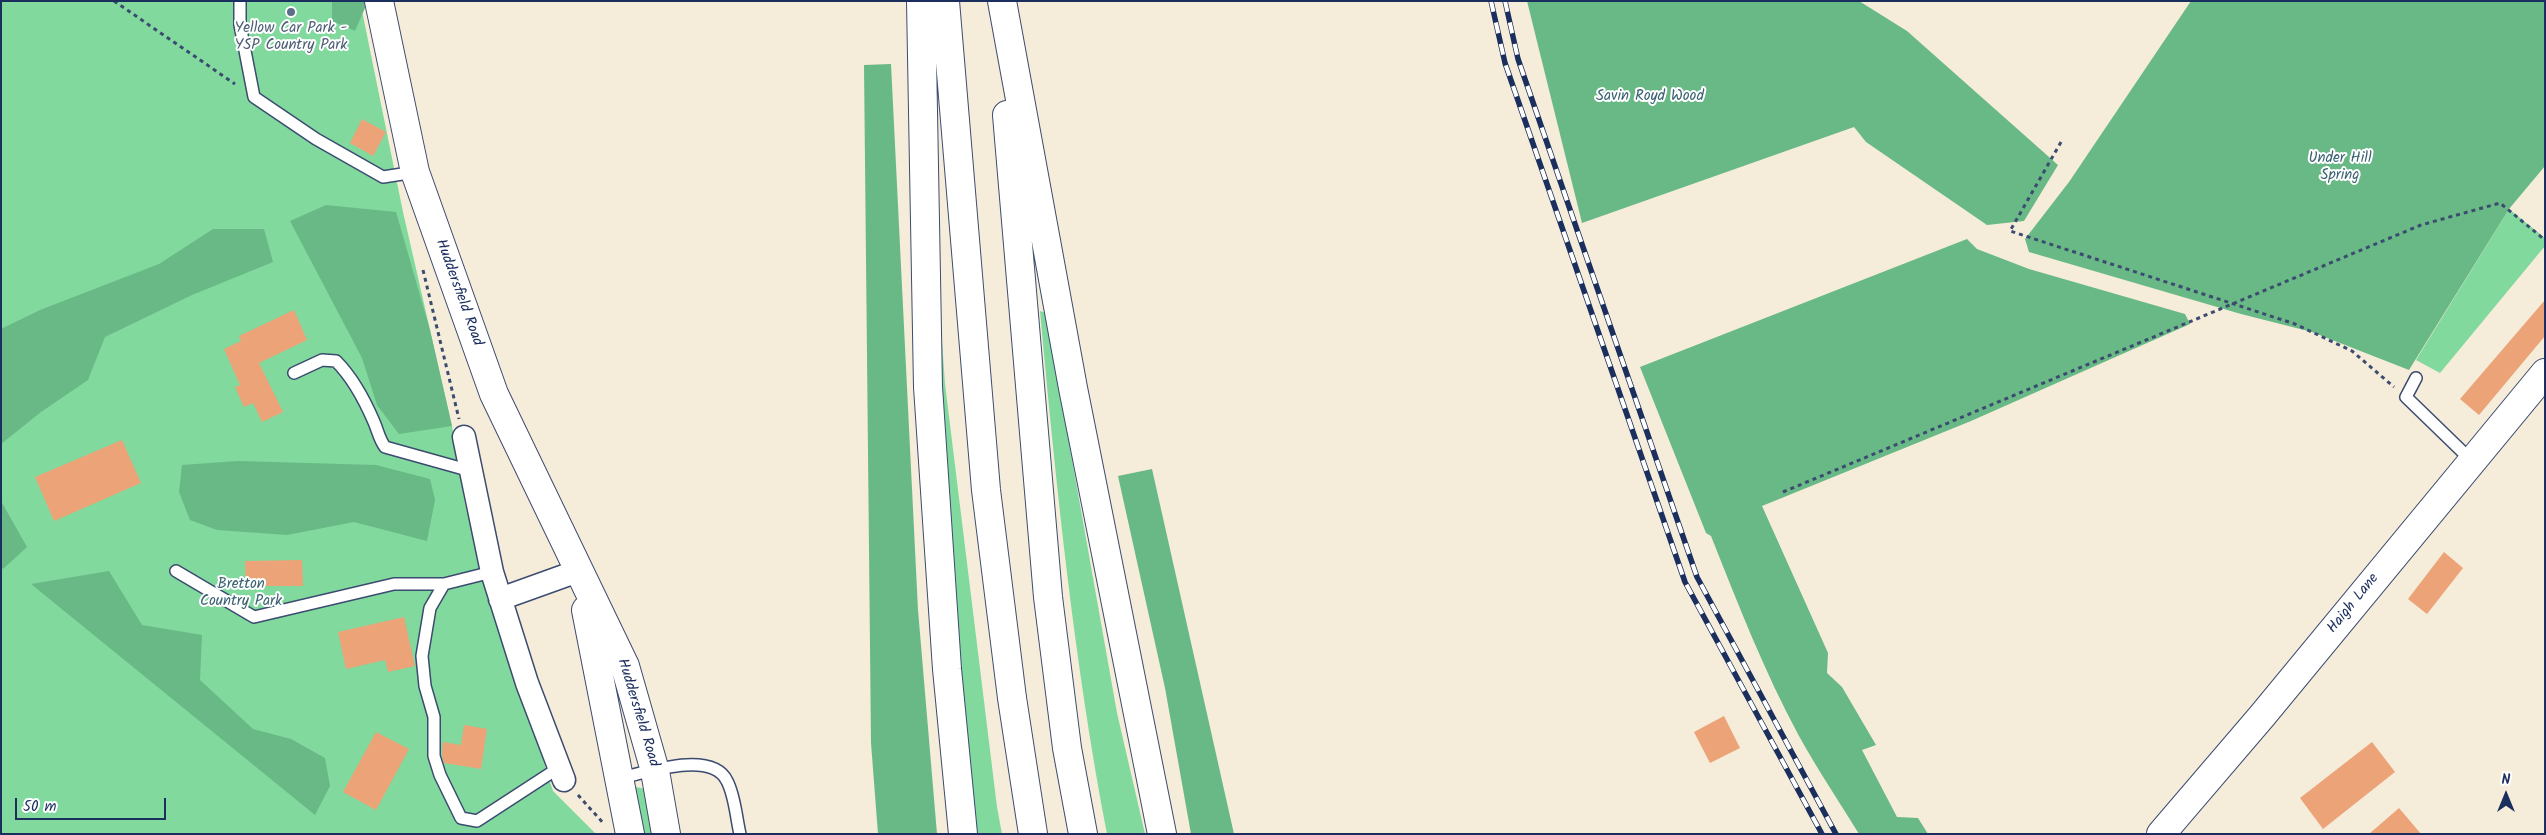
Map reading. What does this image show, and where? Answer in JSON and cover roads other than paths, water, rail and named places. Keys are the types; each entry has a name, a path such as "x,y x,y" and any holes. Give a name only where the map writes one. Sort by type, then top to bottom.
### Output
{"main road":[{"name":"Huddersfield Road","path":"379,1 415,172 494,394 625,666 655,771 666,834"},
{"path":"921,1 928,387 947,669 963,834"},
{"path":"945,1 986,490 1012,698 1033,834"},
{"path":"997,1 1048,597 1067,748 1083,834"},
{"path":"1002,1 1074,388 1162,834"},
{"name":"Haigh Lane","path":"2161,834 2262,716 2545,373"},
{"name":"Huddersfield Road","path":"578,571 621,778 618,830"}],"street":[{"path":"464,436 492,572 527,683 562,773"},
{"path":"500,599 578,571"}],"lane":[{"path":"240,1 240,25 254,97 316,139 383,177 415,172"},
{"path":"294,373 322,360 336,361 346,372 374,422 378,438 385,447 471,471"},
{"path":"2416,378 2406,396 2472,461"},
{"path":"176,571 254,617 394,584 444,584 492,572"},
{"path":"444,584 430,608 422,656 425,686 434,717 434,756 440,775 462,818 477,821 562,773"},
{"path":"621,778 702,764 719,770 730,788 740,834"}],"railway":[{"path":"1491,1 1505,63 1685,582 1822,834"},
{"path":"1505,1 1518,59 1697,577 1836,834"}],"place":[{"name":"Yellow Car Park - YSP Country Park","path":"291,12"}],"park label":[{"name":"Savin Royd Wood","path":"1650,97"},
{"name":"Under Hill Spring","path":"2340,168"},
{"name":"Bretton Country Park","path":"241,594"}]}
